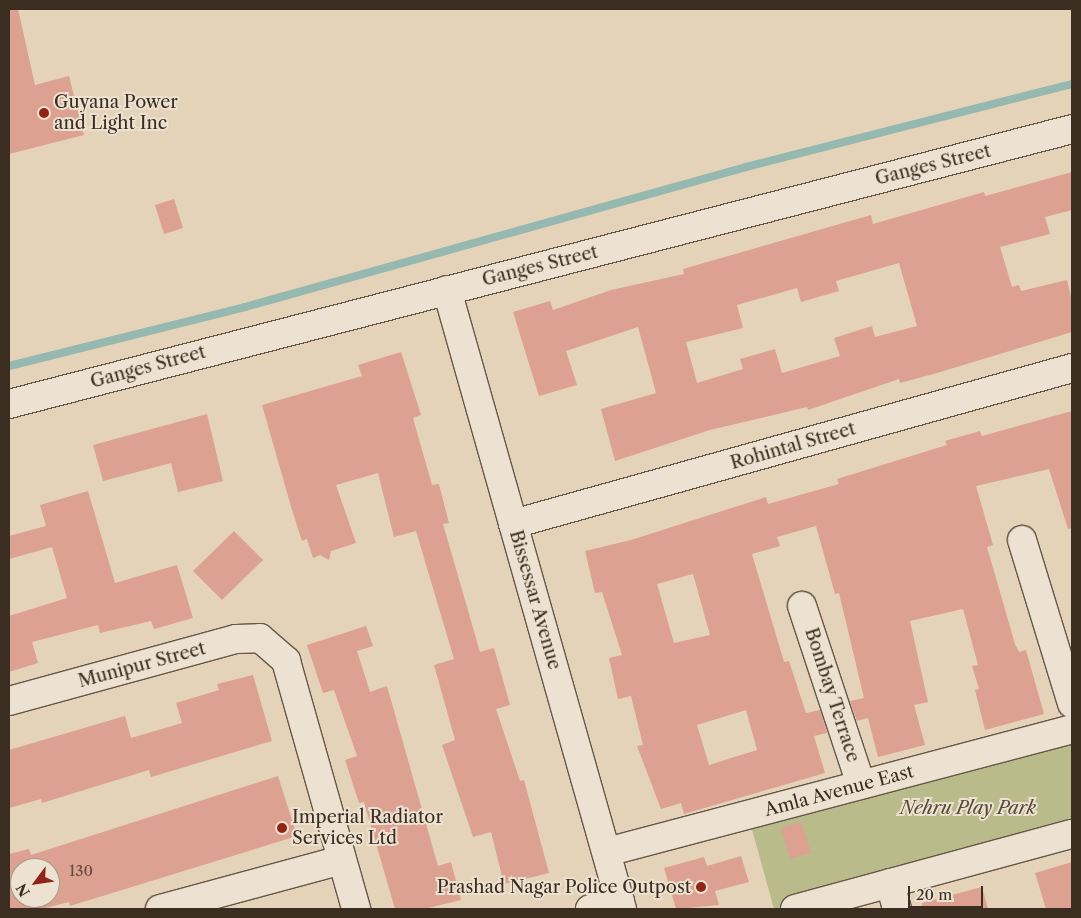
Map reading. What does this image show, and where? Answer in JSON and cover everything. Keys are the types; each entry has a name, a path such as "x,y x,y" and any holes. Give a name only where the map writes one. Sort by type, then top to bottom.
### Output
{"street":[{"name":"Ganges Street","path":"9,404 1072,129"},
{"name":"Bissessar Avenue","path":"447,290 621,905"},
{"name":"Rohintal Street","path":"513,524 1072,368"},
{"path":"1022,540 1072,704"},
{"name":"Bombay Terrace","path":"802,606 861,784"},
{"name":"Munipur Street","path":"9,702 236,640 260,638 275,648 286,661 342,860"},
{"name":"Amla Avenue East","path":"607,852 1072,729"},
{"path":"795,909 1072,834"},
{"path":"160,909 342,860 356,909"},
{"path":"890,883 897,909"},
{"path":"590,909 621,905"}],"green space":[{"name":"Nehru Play Park","path":"1072,726 1072,833 795,909 774,909 748,815"}],"building":[{"name":"Guyana Power and Light Inc","path":"9,9 18,9 35,85 69,76 84,135 9,154"},
{"path":"1072,172 1072,210 1045,217 1050,234 1000,247 1012,287 1019,285 1021,291 1067,280 1072,301 1072,332 937,373 900,383 899,379 808,410 807,407 710,430 615,461 601,409 656,393 638,327 566,351 577,385 539,396 513,312 550,301 553,310 611,290 684,274 683,269 871,215 873,224 984,192 985,196","holes":["899,263 917,326 875,337 872,326 834,338 840,356 782,373 775,349 740,359 743,369 697,383 686,342 743,328 737,305 797,288 801,302 839,291 836,281"]},
{"path":"174,199 183,228 164,234 155,205"},
{"path":"401,352 421,415 413,418 432,485 439,484 449,523 443,524 480,652 494,648 510,705 496,709 520,781 524,780 549,873 504,884 491,832 473,837 442,745 455,740 434,665 454,659 416,531 394,537 378,473 336,485 356,543 331,551 329,560 320,555 313,558 307,539 302,541 262,405 362,376 358,365"},
{"path":"1072,411 1072,528 1068,529 1049,469 976,486 993,545 987,547 1015,644 1019,652 1026,650 1044,714 985,730 975,690 979,689 972,666 978,665 963,609 910,621 928,702 914,705 925,745 878,757 868,718 857,721 850,701 864,698 839,593 835,594 816,526 777,537 780,546 752,554 784,662 789,661 806,713 820,710 827,733 814,736 825,773 684,814 681,803 661,809 637,746 643,745 631,696 618,699 609,658 622,655 602,592 595,593 585,551 631,540 766,497 768,504 839,484 837,479 947,445 945,441 980,431 982,436","holes":["693,574 710,635 674,643 657,584","746,710 757,750 709,765 697,725"]},
{"path":"207,414 223,481 178,492 171,463 103,481 93,445"},
{"path":"88,491 115,583 177,565 193,618 154,629 151,621 100,633 98,625 32,642 38,663 9,672 9,616 67,598 52,547 9,559 9,536 46,526 40,505"},
{"path":"234,531 263,560 222,600 193,571"},
{"path":"366,626 373,646 357,651 370,692 387,686 438,866 451,862 461,900 424,909 395,909 364,802 359,803 345,760 357,756 334,690 323,693 307,645"},
{"path":"253,675 272,741 151,777 149,770 42,803 41,799 9,808 9,750 125,716 131,738 182,723 176,703 219,690 217,684"},
{"path":"278,776 297,836 70,906 69,902 60,904 60,858 10,858 10,908 46,908 9,909 9,854 29,849 31,855"},
{"path":"801,822 811,853 790,859 781,828"},
{"name":"Prashad Nagar Police Outpost","path":"741,856 749,882 715,891 719,905 676,909 664,868 704,857 707,866"},
{"path":"1072,862 1072,909 1046,909 1035,873"},
{"path":"982,887 988,909 923,909 922,903"}],"waterway":[{"path":"9,366 245,307 746,167 1072,84"}],"place":[{"name":"Guyana Power and Light Inc","path":"44,113"},
{"name":"Imperial Radiator Services Ltd","path":"282,828"},
{"name":"Prashad Nagar Police Outpost","path":"701,887"}]}
